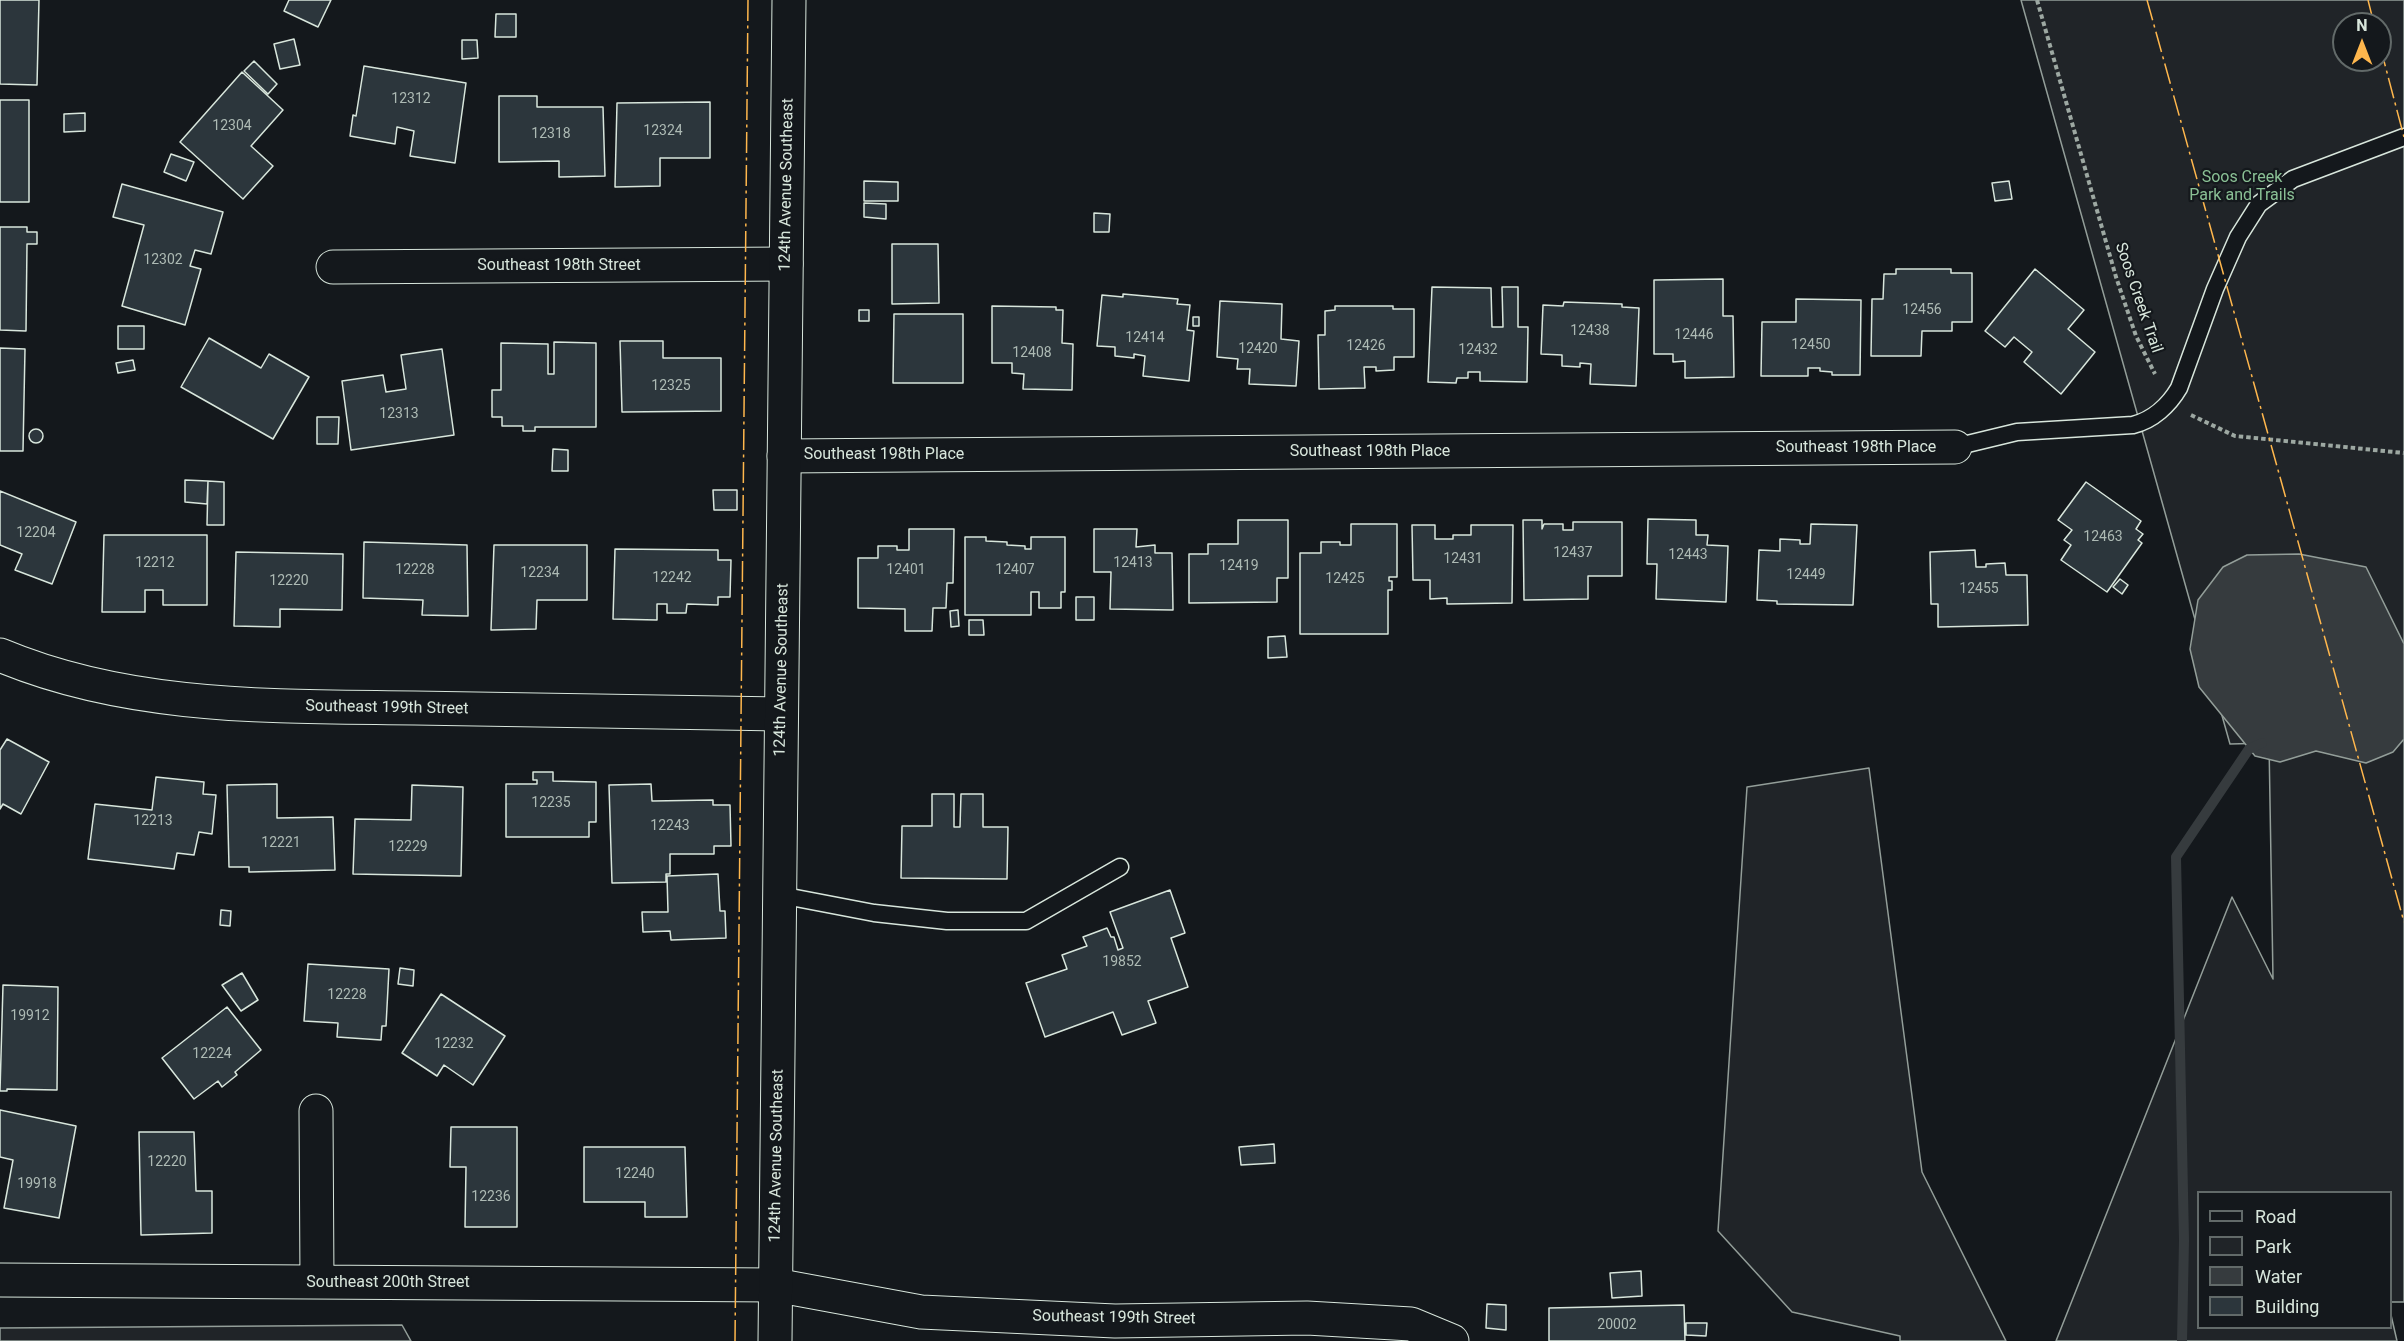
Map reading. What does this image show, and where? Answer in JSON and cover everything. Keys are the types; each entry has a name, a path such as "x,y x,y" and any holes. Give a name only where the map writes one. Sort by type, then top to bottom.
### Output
{"street":[{"name":"124th Avenue Southeast","path":"775,1341 789,0"},
{"name":"Southeast 198th Street","path":"333,267 786,264"},
{"name":"Southeast 198th Place","path":"784,456 1955,447"},
{"name":"Southeast 199th Street","path":"0,655 40,672 108,688 171,699 296,706 781,714"},
{"path":"316,1111 317,1282"},
{"name":"Southeast 200th Street","path":"0,1280 775,1285"},
{"name":"Southeast 199th Street","path":"775,1285 921,1312 1114,1321 1307,1318 1411,1324 1452,1341"}],"lane":[{"path":"1955,447 2016,432 2133,426 2155,415 2173,399 2197,344 2215,289 2238,237 2259,204 2293,179 2404,137"},
{"path":"780,895 874,913 948,921 1026,921 1120,867"}],"path":[{"name":"Soos Creek Trail","path":"2037,0 2129,316 2149,366 2173,399 2192,416 2235,436 2404,453"}],"green space":[{"name":"Soos Creek Park and Trails","path":"2021,0 2404,0 2404,1302 2392,1302 2392,1191 2197,1191 2197,1329 2392,1329 2392,1319 2397,1341 2056,1341 2232,897 2273,979 2269,743 2230,744"},
{"path":"1869,768 1922,1172 2006,1341 1900,1341 1900,1336 1792,1312 1718,1231 1747,787"},
{"path":"402,1325 411,1341 0,1341 0,1328"}],"water":[{"path":"2299,554 2366,567 2404,644 2404,739 2393,752 2366,763 2316,751 2280,762 2255,756 2199,687 2190,649 2198,600 2223,567 2247,555"}],"building":[{"path":"0,0 39,0 37,85 0,84"},
{"path":"289,0 331,0 318,27 284,11"},
{"path":"496,14 516,14 516,37 495,37"},
{"path":"294,39 300,65 280,69 274,44"},
{"path":"462,40 477,40 478,58 462,59"},
{"path":"254,61 277,84 268,94 244,71"},
{"path":"364,66 466,83 455,163 410,156 414,131 397,127 395,144 350,136 353,115 356,116"},
{"path":"242,72 283,110 251,146 273,166 243,199 180,142"},
{"path":"499,96 537,96 537,107 603,107 605,176 559,177 559,161 499,162"},
{"path":"0,100 29,100 29,202 0,202"},
{"path":"710,102 710,158 660,158 660,186 615,187 617,103"},
{"path":"85,113 85,131 64,132 64,114"},
{"path":"171,154 194,162 186,181 164,172"},
{"path":"864,181 898,182 898,201 864,201"},
{"path":"2009,181 2012,199 1995,201 1992,183"},
{"path":"122,184 223,212 211,254 195,250 190,266 201,269 185,325 122,306 144,225 113,217"},
{"path":"864,203 886,204 886,219 864,217"},
{"path":"1094,213 1110,214 1109,232 1094,232"},
{"path":"0,227 27,227 27,232 37,232 37,244 27,244 26,331 0,330"},
{"path":"892,244 938,244 939,303 892,304"},
{"path":"1896,269 1951,269 1951,273 1972,273 1972,322 1952,322 1952,331 1922,331 1921,356 1871,356 1872,299 1883,299 1884,274 1896,274"},
{"path":"2035,269 2084,310 2068,329 2095,352 2061,394 2024,362 2032,352 2014,337 2005,347 1985,331"},
{"path":"1723,279 1723,316 1733,316 1734,377 1685,378 1685,361 1673,362 1673,354 1654,354 1654,280"},
{"path":"1432,287 1491,288 1492,327 1503,327 1502,287 1518,287 1518,327 1528,327 1527,382 1480,381 1480,372 1468,372 1468,378 1457,378 1456,383 1428,382"},
{"path":"1123,294 1178,299 1177,304 1190,305 1187,330 1194,331 1189,381 1143,376 1145,356 1134,354 1134,358 1115,356 1115,347 1097,346 1102,295 1123,297"},
{"path":"1796,299 1861,300 1860,375 1832,375 1832,372 1820,371 1820,368 1808,368 1808,376 1761,376 1762,322 1796,322"},
{"path":"1220,301 1282,304 1281,339 1299,341 1296,386 1249,384 1250,369 1237,369 1238,359 1217,357"},
{"path":"1564,302 1622,304 1622,307 1639,308 1636,386 1590,384 1591,364 1580,363 1580,367 1562,366 1562,355 1541,354 1543,305 1563,306"},
{"path":"992,306 1056,307 1056,310 1063,310 1062,343 1073,344 1072,390 1023,389 1024,374 1012,373 1012,363 992,363"},
{"path":"1335,306 1393,306 1393,309 1414,309 1414,357 1394,357 1394,370 1376,371 1376,367 1364,367 1365,388 1319,389 1318,335 1325,335 1325,311 1335,310"},
{"path":"859,310 869,310 869,321 859,321"},
{"path":"894,314 963,314 963,383 893,383"},
{"path":"1193,317 1199,317 1199,326 1193,326"},
{"path":"118,326 144,326 144,349 118,349"},
{"path":"209,338 261,368 269,354 309,377 273,439 181,387"},
{"path":"620,341 663,341 663,358 721,358 721,411 622,412"},
{"path":"554,342 596,343 596,427 535,427 535,431 523,431 523,426 502,426 502,417 492,417 492,390 501,390 501,343 548,344 548,374 554,374"},
{"path":"0,348 25,349 23,451 0,451"},
{"path":"442,349 454,435 351,450 342,381 383,375 386,392 406,389 401,355"},
{"path":"133,360 135,370 118,373 116,363"},
{"path":"317,417 339,417 338,444 317,444"},
{"path":"36,429 41,431 43,436 41,441 36,443 31,441 29,436 31,431"},
{"path":"553,449 568,450 568,471 552,471"},
{"path":"185,480 208,481 207,504 185,502"},
{"path":"208,481 224,482 224,525 207,525"},
{"path":"2086,482 2141,521 2136,529 2143,534 2138,540 2142,543 2107,592 2061,560 2071,545 2064,540 2072,530 2058,520"},
{"path":"713,490 737,490 737,510 714,510"},
{"path":"0,491 76,522 52,584 15,570 22,554 0,545"},
{"path":"1648,519 1696,520 1696,535 1708,535 1707,545 1728,546 1726,602 1656,599 1657,564 1647,564"},
{"path":"1238,520 1288,520 1288,578 1277,578 1277,602 1189,603 1189,554 1208,554 1208,544 1238,544"},
{"path":"1523,520 1542,520 1542,529 1544,524 1563,524 1563,530 1573,530 1573,522 1622,522 1622,576 1588,576 1588,599 1524,600"},
{"path":"1351,524 1397,524 1397,577 1389,577 1389,581 1392,581 1392,590 1388,590 1388,634 1300,634 1300,553 1321,553 1321,542 1340,542 1340,545 1351,545"},
{"path":"1811,524 1857,525 1853,605 1777,604 1777,601 1757,600 1759,550 1780,551 1780,539 1800,540 1800,544 1810,544"},
{"path":"1412,525 1435,525 1435,539 1453,539 1453,535 1471,535 1471,525 1513,525 1512,603 1447,604 1447,598 1430,599 1430,580 1413,580"},
{"path":"909,529 954,529 953,583 947,583 946,608 933,608 932,631 905,631 905,609 858,608 858,558 878,558 878,546 897,546 897,550 909,550"},
{"path":"1094,529 1137,529 1136,547 1155,545 1155,553 1172,553 1173,610 1110,609 1111,572 1094,572"},
{"path":"104,535 207,535 207,605 163,605 163,590 145,590 145,612 102,612"},
{"path":"965,537 986,537 986,541 1007,542 1007,545 1025,546 1025,549 1031,549 1031,537 1065,537 1065,592 1061,592 1061,608 1039,608 1039,592 1031,592 1031,615 965,615"},
{"path":"364,542 467,545 468,616 422,615 423,600 363,598"},
{"path":"494,545 587,545 587,600 537,600 536,629 491,630"},
{"path":"615,549 718,550 718,560 731,560 730,597 718,597 718,605 687,604 686,613 667,613 667,604 657,604 657,620 613,619"},
{"path":"1975,550 1976,567 2005,563 2006,575 2027,575 2028,625 1938,627 1938,604 1931,604 1930,552"},
{"path":"236,552 343,554 342,610 280,609 280,627 234,626"},
{"path":"2120,579 2128,585 2122,594 2113,587"},
{"path":"1076,597 1094,597 1094,620 1076,620"},
{"path":"958,610 959,626 951,627 950,611"},
{"path":"969,620 983,620 984,635 969,635"},
{"path":"1285,636 1287,657 1268,658 1268,637"},
{"path":"7,739 49,762 21,814 3,804 0,809 0,750"},
{"path":"533,772 553,772 553,781 596,782 596,822 589,822 589,837 506,837 506,784 537,784 537,780 533,780"},
{"path":"156,777 204,782 203,794 216,795 212,834 199,832 194,855 177,853 174,869 88,859 95,804 152,810"},
{"path":"277,784 277,818 333,817 335,870 249,872 249,867 229,867 227,785"},
{"path":"651,784 652,801 713,800 713,805 730,805 731,846 714,846 714,854 670,854 670,874 666,874 666,882 612,883 609,785"},
{"path":"412,785 463,787 461,876 353,874 355,819 411,820"},
{"path":"932,794 954,794 954,827 960,827 961,794 983,794 983,827 1008,827 1007,879 901,878 902,826 932,826"},
{"path":"718,874 720,911 725,911 726,938 671,940 670,931 643,932 642,912 668,912 667,876"},
{"path":"1170,890 1185,933 1171,938 1188,987 1148,1001 1156,1023 1122,1035 1113,1012 1045,1037 1026,983 1067,969 1062,955 1087,946 1083,937 1107,928 1111,937 1114,937 1118,950 1123,948 1110,912"},
{"path":"221,910 231,911 230,926 220,925"},
{"path":"308,964 389,969 386,1026 382,1026 381,1040 337,1037 338,1023 304,1021"},
{"path":"400,968 414,970 413,986 398,984"},
{"path":"242,973 258,1000 241,1011 222,985"},
{"path":"3,985 58,987 57,1090 7,1089 7,1091 0,1091"},
{"path":"441,994 505,1036 473,1085 444,1065 437,1076 402,1053"},
{"path":"227,1007 261,1050 235,1072 237,1075 222,1087 218,1081 194,1099 162,1058"},
{"path":"0,1110 76,1126 59,1218 4,1208 13,1160 0,1157"},
{"path":"451,1127 517,1127 517,1227 465,1227 466,1167 450,1167"},
{"path":"139,1132 194,1132 196,1191 212,1191 212,1233 141,1235"},
{"path":"1274,1144 1275,1163 1241,1165 1239,1147"},
{"path":"584,1147 685,1147 687,1217 645,1217 645,1202 584,1202"},
{"path":"1641,1271 1642,1296 1612,1298 1610,1273"},
{"path":"1487,1304 1506,1305 1506,1330 1486,1328"},
{"path":"1684,1305 1685,1341 1549,1341 1549,1308"},
{"path":"1686,1323 1707,1323 1706,1336 1686,1335"}],"waterway":[{"path":"2182,1341 2184,1240 2176,857 2249,749 2262,743"}],"power":[{"path":"735,1341 748,0"},
{"path":"2147,0 2404,922"},
{"path":"2368,0 2371,12"},
{"path":"2387,72 2404,137"}]}
